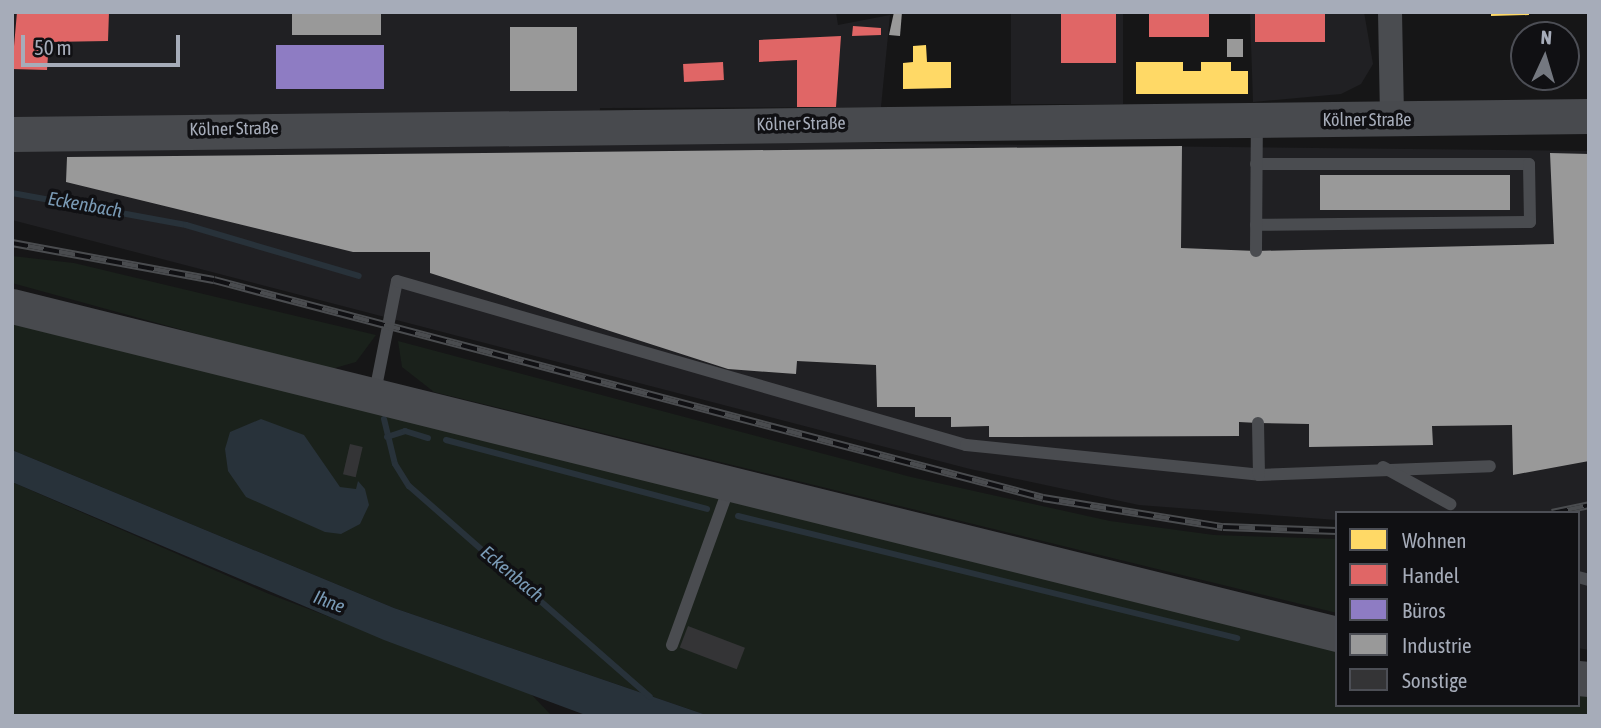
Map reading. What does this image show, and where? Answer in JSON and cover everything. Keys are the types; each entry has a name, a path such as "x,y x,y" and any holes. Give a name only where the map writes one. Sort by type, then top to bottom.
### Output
{"street":[{"path":"1390,12 1392,121"},
{"name":"Kölner Straße","path":"12,134 1392,121 1589,116"},
{"path":"12,306 1335,634"}],"lane":[{"path":"1256,251 1257,121"},
{"path":"1256,164 1529,164 1530,222 1256,225"},
{"path":"374,396 397,281 965,445 1259,475 1383,467 1490,466"},
{"path":"1258,423 1259,475"},
{"path":"1383,467 1450,504"},
{"path":"672,645 730,485"}],"shaded area":[{"path":"12,12 836,12 838,25 890,15 881,107 600,108 598,140 1589,151 1589,650 1580,648 1580,511 1335,511 1335,520 1139,505 970,469 12,220"},
{"path":"1011,12 1123,12 1123,104 1011,104"},
{"path":"1250,12 1364,12 1373,64 1361,84 1341,94 1253,102"},
{"path":"12,256 74,263 376,335 356,362 328,370 12,283"},
{"path":"12,323 1335,646 1335,707 1580,707 1580,691 1589,693 1589,716 709,716 394,608 12,450"},
{"path":"398,341 911,477 1110,521 1214,535 1335,539 1335,613 434,392 402,367"},
{"path":"12,482 269,594 530,693 552,716 12,716"}],"water":[{"path":"261,419 304,435 340,487 356,489 358,481 365,489 369,505 360,524 341,534 325,532 246,497 228,471 225,449 230,432"},
{"name":"Ihne","path":"12,450 394,608 709,716 588,716 384,640 12,482"}],"building: Wohnen":[{"path":"1491,12 1529,12 1529,15 1491,16"},
{"path":"926,45 927,62 951,62 951,88 903,89 903,63 913,62 913,46"},
{"path":"1136,62 1183,62 1183,71 1201,71 1201,62 1231,62 1231,71 1248,71 1248,94 1136,94"}],"building: Handel":[{"path":"17,12 109,12 108,41 49,42 47,70 12,69"},
{"path":"1061,12 1116,12 1116,63 1061,63"},
{"path":"1149,12 1209,12 1209,37 1149,37"},
{"path":"1255,12 1325,12 1325,42 1255,42"},
{"path":"853,26 881,28 881,35 852,36"},
{"path":"841,36 836,107 797,107 797,60 759,62 759,40"},
{"path":"723,62 724,80 684,82 683,64"}],"building: Büros":[{"path":"276,45 384,45 384,89 276,89"}],"building: Industrie":[{"path":"292,12 381,12 381,35 292,35"},
{"path":"894,12 902,12 900,36 889,35"},
{"path":"510,27 577,27 577,91 510,91"},
{"path":"1227,39 1243,39 1243,57 1227,57"},
{"path":"1182,146 1181,248 1256,251 1554,244 1550,153 1589,154 1589,461 1513,475 1512,425 1432,426 1433,445 1309,447 1309,424 1239,422 1239,436 989,437 989,426 951,427 951,417 915,417 915,407 877,407 876,365 797,361 796,374 728,369 430,273 430,252 353,252 66,182 67,157"},
{"path":"1320,175 1510,175 1510,210 1320,210"}],"building: Sonstige":[{"path":"350,444 363,447 356,477 343,474"},
{"path":"688,626 745,648 737,669 680,647"}],"waterway":[{"name":"Eckenbach","path":"12,193 186,225 359,276"},
{"name":"Eckenbach","path":"384,419 395,464 409,486 650,697"},
{"path":"387,437 405,431 428,438"},
{"path":"446,440 707,509"},
{"path":"738,516 1237,638"}],"railway":[{"path":"12,243 214,280 1043,498 1223,527 1335,531"},
{"path":"1561,511 1589,505"}]}
